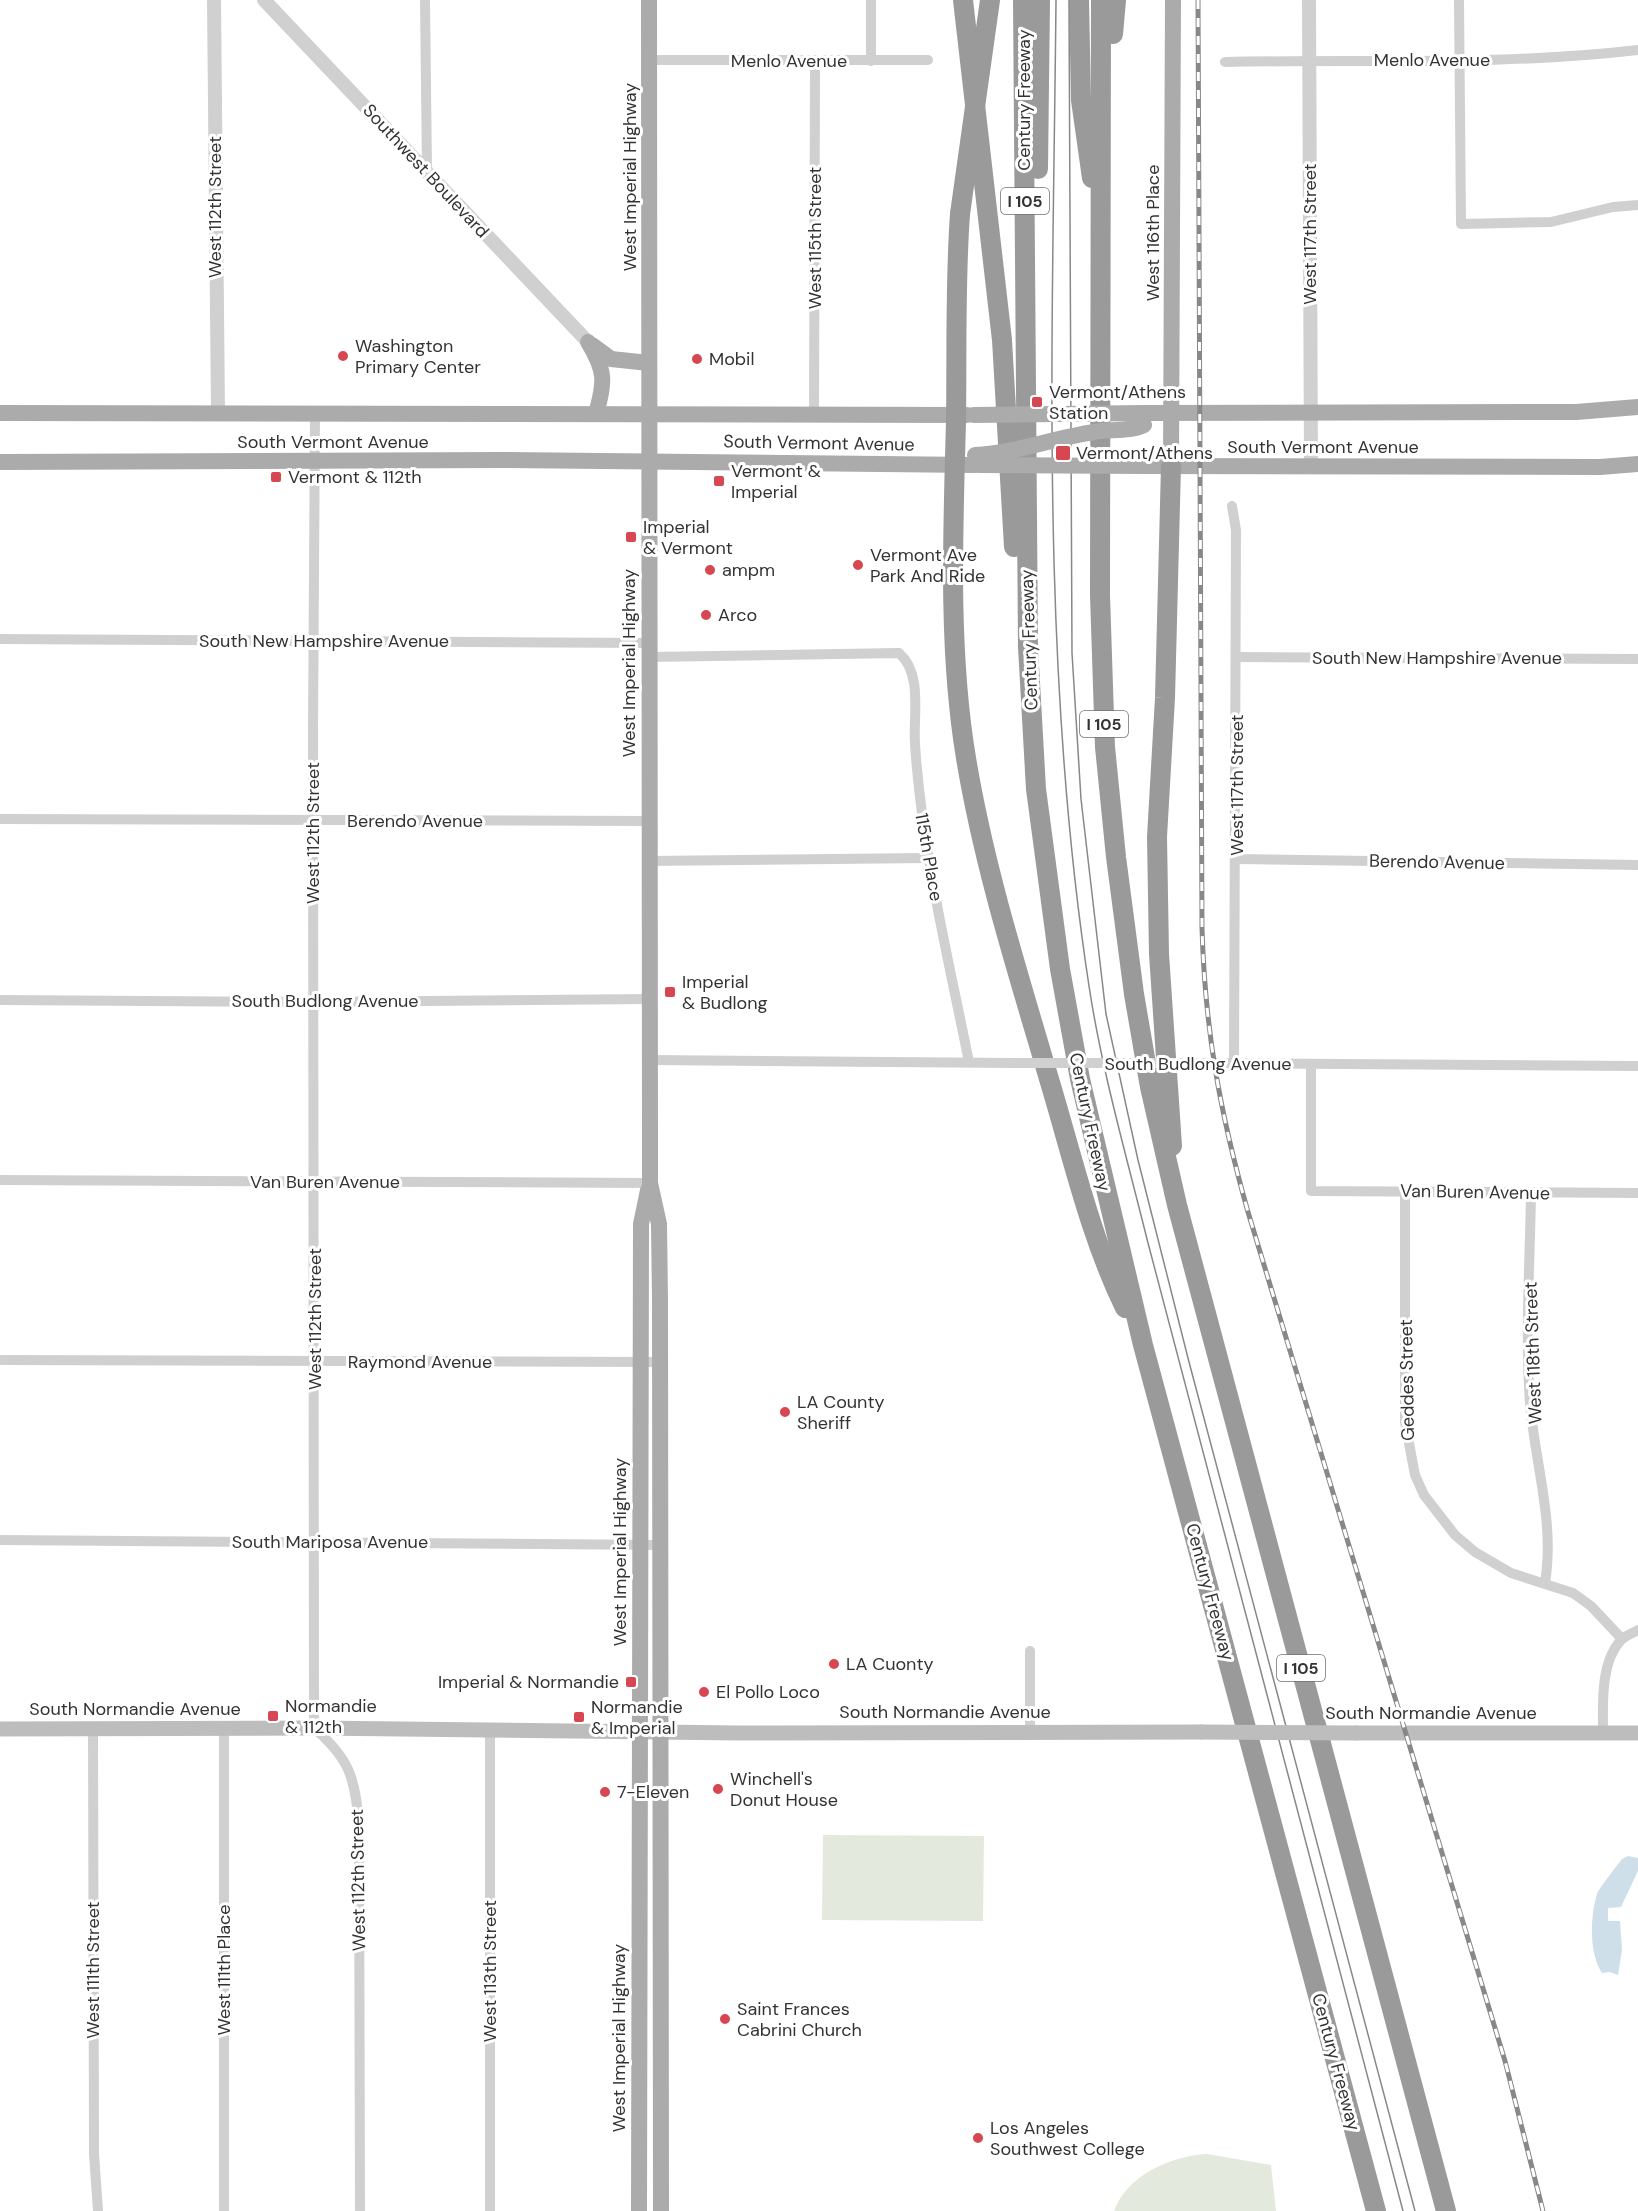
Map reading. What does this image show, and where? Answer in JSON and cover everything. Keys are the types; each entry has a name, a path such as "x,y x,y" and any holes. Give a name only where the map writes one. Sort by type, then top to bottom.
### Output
{"highway":[{"path":"963,0 1002,340 1022,672 1036,789"},
{"path":"990,0 960,214 957,278 965,416 955,465 959,701 977,820 1015,963 1109,1276 1143,1346"},
{"name":"Century Freeway","path":"1023,0 1027,636 1036,789 1060,969 1080,1079 1143,1346 1376,2211"},
{"path":"1027,402 1038,165 1040,0"},
{"path":"1079,0 1081,100 1101,237"},
{"name":"I 105","path":"1101,0 1100,595 1106,759 1116,857 1136,1005 1150,1087 1177,1204 1446,2211"},
{"path":"1102,153 1116,0"},
{"path":"1171,465 1166,699 1158,837 1160,954 1177,1204"}],"main road":[{"name":"West Imperial Highway","path":"649,0 649,999 650,1183 658,1224 660,1332 658,1732 661,2211"},
{"name":"West 116th Place","path":"1171,465 1173,0"},
{"path":"588,342 611,359 650,363"},
{"path":"588,342 598,358 604,379 596,414"},
{"name":"South Vermont Avenue","path":"0,413 315,412 1144,419 1172,412 1576,412 1638,408"},
{"path":"975,460 1063,437 1138,428 1144,419"},
{"name":"South Vermont Avenue","path":"0,462 649,461 955,465 975,460 1146,465 1600,468 1638,464"},
{"name":"West Imperial Highway","path":"639,2211 641,1224 650,1183"},
{"path":"641,1224 651,1254 651,1320 660,1332"},
{"name":"South Normandie Avenue","path":"0,1728 314,1728 639,1732 1638,1733"}],"street":[{"name":"West 112th Street","path":"214,0 218,413"},
{"name":"Southwest Boulevard","path":"264,0 588,342"},
{"path":"425,0 427,171"},
{"path":"870,0 871,61"},
{"name":"West 117th Street","path":"1309,0 1311,467"},
{"path":"1459,0 1461,224 1551,222 1612,207 1638,204"},
{"name":"Menlo Avenue","path":"1225,62 1310,60 1459,62 1567,58 1638,50"},
{"name":"Menlo Avenue","path":"650,60 815,62 928,60"},
{"name":"West 115th Street","path":"814,415 815,62"},
{"name":"West 112th Street","path":"315,412 313,642 314,1728 336,1747 345,1762 357,1798 359,1825 360,2211"},
{"name":"West 117th Street","path":"1232,506 1236,530 1237,657 1234,1064"},
{"name":"South New Hampshire Avenue","path":"0,639 313,642 899,653"},
{"name":"115th Place","path":"899,653 908,661 914,684 918,791 969,1062"},
{"name":"South New Hampshire Avenue","path":"1237,657 1638,659"},
{"name":"Berendo Avenue","path":"0,819 649,821"},
{"path":"649,861 929,858"},
{"name":"Berendo Avenue","path":"1237,859 1638,865"},
{"name":"South Budlong Avenue","path":"0,1000 315,1002 649,999"},
{"name":"South Budlong Avenue","path":"650,1060 1638,1066"},
{"name":"Van Buren Avenue","path":"1311,1065 1311,1191 1638,1193"},
{"name":"Van Buren Avenue","path":"0,1180 650,1183"},
{"name":"Geddes Street","path":"1405,1192 1405,1422 1415,1475 1437,1514 1455,1535 1475,1552 1511,1573 1573,1593 1591,1606 1622,1639"},
{"name":"West 118th Street","path":"1531,1193 1530,1384 1550,1555 1545,1583"},
{"name":"Raymond Avenue","path":"0,1360 660,1362"},
{"name":"South Mariposa Avenue","path":"0,1540 660,1545"},
{"path":"1603,1733 1603,1695 1606,1675 1622,1639 1638,1630"},
{"path":"1030,1652 1030,1731"},
{"name":"West 111th Street","path":"93,1728 94,2154 98,2211"},
{"name":"West 111th Place","path":"224,1729 224,2211"},
{"name":"West 113th Street","path":"490,1730 490,2211"}],"shaded area":[{"path":"823,1835 984,1836 983,1921 822,1920"},
{"path":"1628,1856 1638,1858 1638,1871 1621,1907 1608,1908 1608,1921 1620,1921 1622,1950 1618,1975 1610,1972 1602,1973 1595,1955 1592,1935 1597,1894 1622,1859"},
{"path":"1207,2154 1271,2165 1276,2211 1114,2211 1120,2198 1129,2187 1152,2170 1165,2163"}],"tram line":[{"path":"1056,0 1052,370 1056,617 1062,741 1073,863 1094,1018 1148,1243 1403,2211"},
{"path":"1069,0 1072,653 1081,799 1106,1014 1138,1160 1189,1362 1415,2211"}],"railway":[{"path":"1198,0 1202,928 1210,1037 1229,1140 1248,1212 1505,2061 1543,2211"}],"place":[{"name":"Washington Primary Center","path":"343,356"},
{"name":"Mobil","path":"697,359"},
{"name":"Vermont/Athens Station","path":"1037,402"},
{"name":"Vermont/Athens","path":"1063,453"},
{"name":"Vermont & 112th","path":"276,477"},
{"name":"Vermont & Imperial","path":"719,481"},
{"name":"Imperial & Vermont","path":"631,537"},
{"name":"Vermont Ave Park And Ride","path":"858,565"},
{"name":"ampm","path":"710,570"},
{"name":"Arco","path":"706,615"},
{"name":"Imperial & Budlong","path":"670,992"},
{"name":"LA County Sheriff","path":"785,1412"},
{"name":"LA Cuonty","path":"834,1664"},
{"name":"Imperial & Normandie","path":"631,1682"},
{"name":"El Pollo Loco","path":"704,1692"},
{"name":"Normandie & 112th","path":"273,1716"},
{"name":"Normandie & Imperial","path":"579,1717"},
{"name":"Winchell's Donut House","path":"718,1789"},
{"name":"7-Eleven","path":"605,1792"},
{"name":"Saint Frances Cabrini Church","path":"725,2019"},
{"name":"Los Angeles Southwest College","path":"978,2138"}]}
